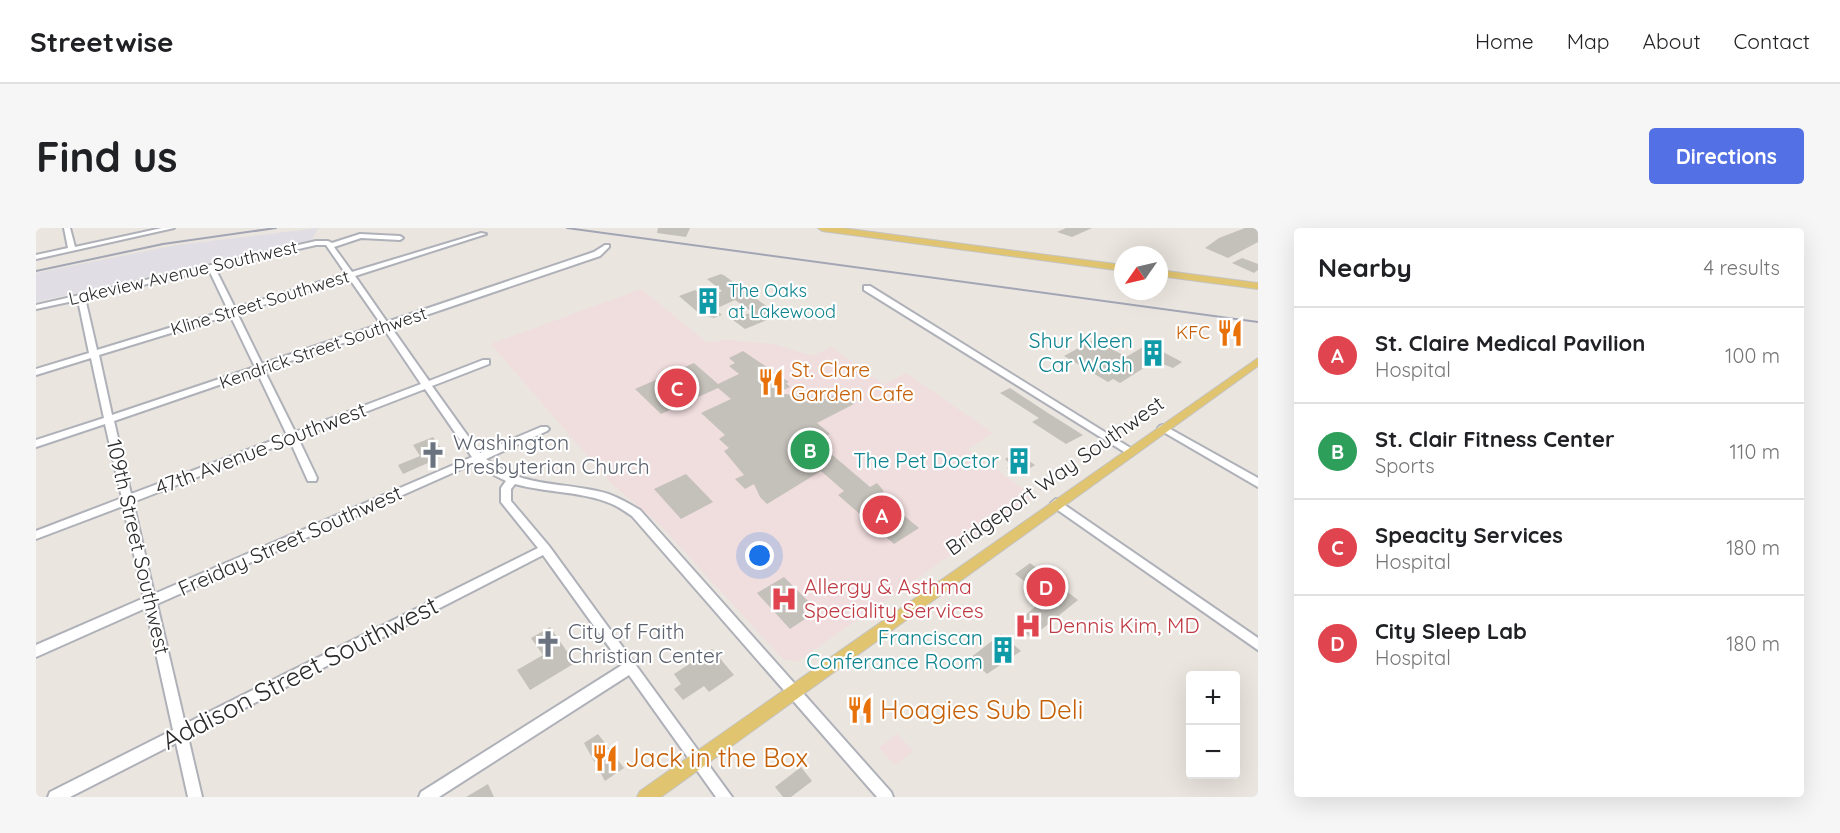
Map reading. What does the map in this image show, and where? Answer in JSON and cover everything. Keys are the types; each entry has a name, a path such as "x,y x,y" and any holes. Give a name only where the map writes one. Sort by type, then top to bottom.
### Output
{"main road":[{"path":"822,228 1114,267"},
{"path":"1168,274 1258,286"},
{"name":"Bridgeport Way Southwest","path":"646,797 791,691 1258,360"}],"street":[{"path":"67,228 72,249"},
{"path":"36,257 156,229 171,228"},
{"name":"Kline Street Southwest","path":"36,372 483,234"},
{"name":"Lakeview Avenue Southwest","path":"36,307 316,243 328,243 330,246 360,236 400,238"},
{"path":"330,246 478,458 492,470 512,481 542,489 604,495 629,507 642,518 886,797"},
{"name":"Kendrick Street Southwest","path":"36,444 597,254 607,246"},
{"path":"211,267 312,478"},
{"path":"867,288 1129,451"},
{"name":"109th Street Southwest","path":"81,297 195,797"},
{"name":"47th Avenue Southwest","path":"36,535 486,362"},
{"path":"1163,428 1258,483"},
{"name":"Freiday Street Southwest","path":"36,651 544,429"},
{"path":"512,481 506,488 506,502 545,549 725,797"},
{"path":"1056,503 1258,645"},
{"name":"Addison Street Southwest","path":"54,797 545,549"},
{"path":"426,797 630,667"}],"shaded area":[{"path":"318,228 312,240 36,302 36,273 177,245"},
{"path":"641,289 706,342 731,340 773,344 812,356 832,347 884,385 906,373 993,433 968,449 1034,497 798,661 784,660 660,525 611,483 491,344"},
{"path":"897,734 913,751 895,765 879,748"}],"building":[{"path":"658,228 690,228 686,237 657,233"},
{"path":"1066,228 1092,228 1072,237 1057,232"},
{"path":"1245,228 1258,228 1258,242 1228,258 1205,248 1219,238"},
{"path":"1242,258 1258,264 1258,270 1254,273 1232,263"},
{"name":"The Oaks at Lakewood","path":"721,274 779,315 745,329 733,320 752,312 735,300 715,309 722,315 714,318 701,315 679,296 695,290 705,298 722,291 707,279"},
{"path":"1095,339 1126,357 1148,344 1182,362 1173,368 1155,361 1120,383 1113,379 1108,382 1064,356"},
{"path":"743,351 789,382 786,383 790,387 777,393 826,399 839,393 854,404 817,423 830,434 816,441 870,487 877,483 883,490 885,499 892,495 898,499 890,504 919,528 894,544 838,495 844,491 821,471 767,504 760,497 754,484 745,489 735,479 744,475 724,451 729,448 719,439 725,435 701,413 731,399 718,388 661,414 635,389 694,363 718,384 739,374 729,366 735,363 729,358"},
{"path":"1010,388 1083,435 1066,444 1032,422 1039,418 1000,393"},
{"name":"Washington Presbyterian Church","path":"433,437 446,455 403,474 398,465 420,456 413,445"},
{"name":"The Pet Doctor","path":"1016,452 1035,465 1018,476 1007,468 1011,465 1005,459"},
{"path":"686,474 713,502 681,519 654,489"},
{"path":"1030,563 1078,600 1031,638 1014,624 1046,598 1015,574"},
{"name":"Allergy & Asthma Speciality Services","path":"784,577 812,605 803,611 808,617 790,629 757,593"},
{"path":"550,627 575,663 530,690 517,670 543,655 531,638"},
{"path":"1001,634 1021,651 987,674 970,658"},
{"path":"712,649 734,675 709,692 704,686 683,700 674,689 681,684 674,674"},
{"name":"Jack in the Box","path":"598,734 624,768 605,781 584,743"},
{"path":"801,767 812,781 791,797 783,797 775,787"},
{"path":"488,784 494,797 466,797"}],"railway":[{"path":"36,271 163,244 276,228"},
{"path":"567,228 1258,322"}],"place":[{"name":"The Oaks at Lakewood","path":"708,301"},
{"name":"KFC","path":"1230,333"},
{"name":"Shur Kleen Car Wash","path":"1153,353"},
{"name":"St. Clare Garden Cafe","path":"771,382"},
{"name":"Speacity Services","path":"677,388"},
{"name":"St. Clair Fitness Center","path":"810,450"},
{"name":"Washington Presbyterian Church","path":"433,455"},
{"name":"The Pet Doctor","path":"1019,461"},
{"name":"St. Claire Medical Pavilion","path":"882,515"},
{"name":"City Sleep Lab","path":"1046,587"},
{"name":"Allergy & Asthma Speciality Services","path":"784,599"},
{"name":"Dennis Kim, MD","path":"1028,626"},
{"name":"City of Faith Christian Center","path":"548,644"},
{"name":"Franciscan Conferance Room","path":"1003,650"},
{"name":"Hoagies Sub Deli","path":"860,710"},
{"name":"Jack in the Box","path":"605,758"}]}
